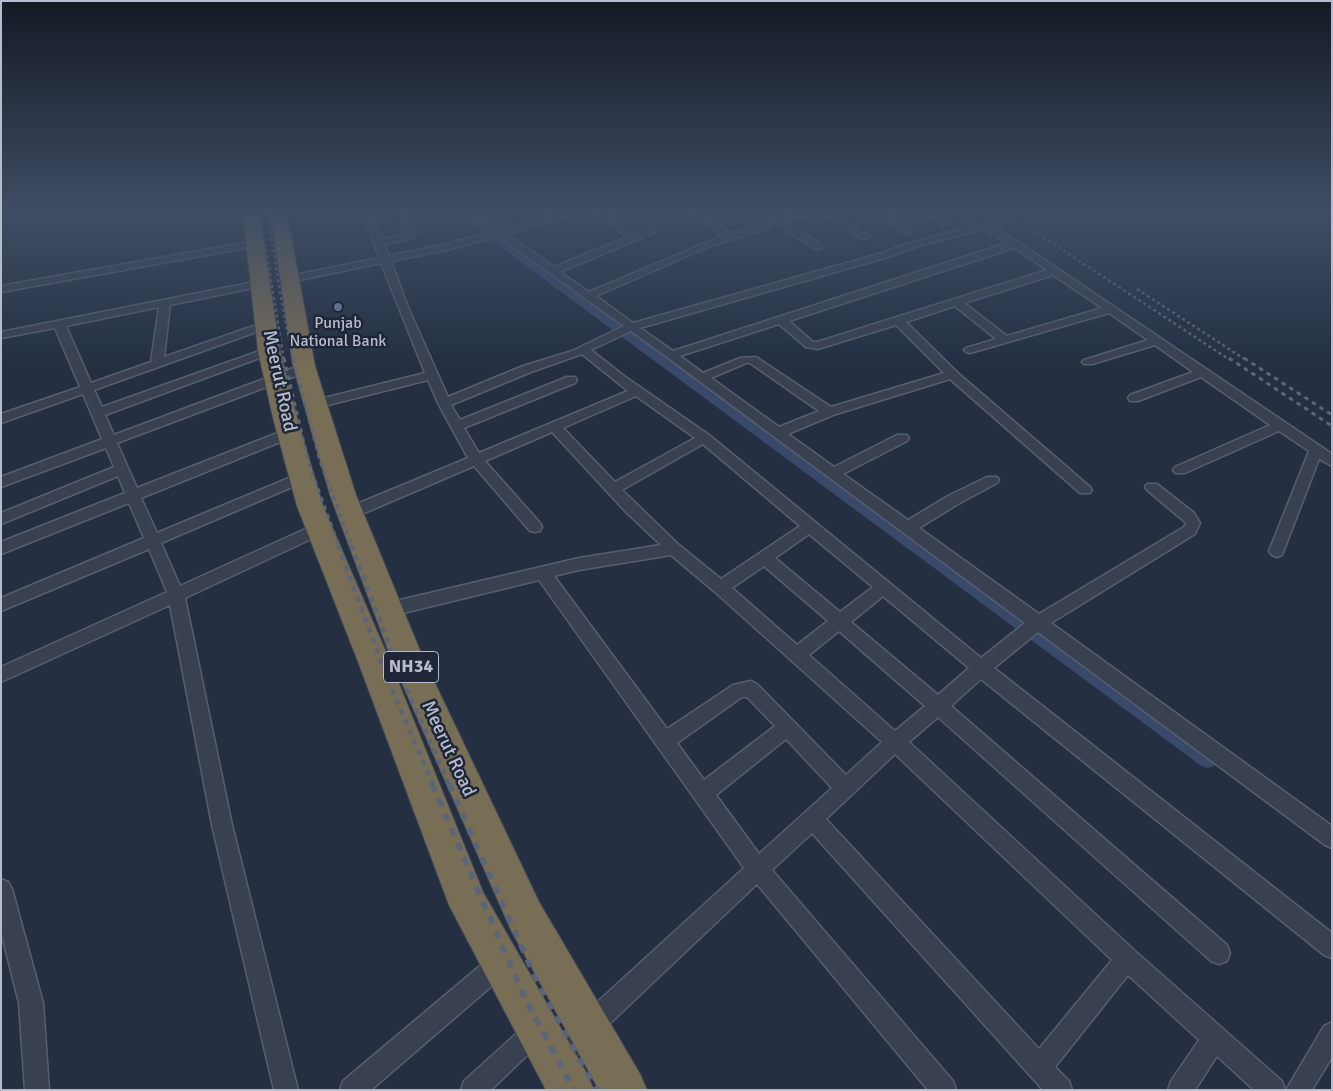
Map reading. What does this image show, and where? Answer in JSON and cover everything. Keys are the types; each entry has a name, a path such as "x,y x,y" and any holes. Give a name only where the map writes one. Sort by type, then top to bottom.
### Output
{"highway":[{"name":"Meerut Road","path":"257,265 270,352 301,478 319,529 373,659 470,905 554,1060"},
{"name":"Meerut Road","path":"288,265 305,368 350,513 387,610 407,658 525,916 624,1090"}],"street":[{"path":"1,289 136,265"},
{"path":"290,279 361,265"},
{"path":"388,265 402,305 444,403 475,459 535,527"},
{"path":"544,265 588,296 624,330 671,355 907,528 1035,626 1332,838"},
{"path":"553,271 568,265"},
{"path":"588,296 658,265"},
{"path":"444,403 527,368 583,349 624,330 851,265"},
{"path":"671,355 949,265"},
{"path":"1045,265 1332,461"},
{"path":"780,319 814,346 1054,271"},
{"path":"1,335 259,284"},
{"path":"956,302 1005,340"},
{"path":"157,364 165,303"},
{"path":"970,350 1111,309"},
{"path":"898,320 952,374 1084,490"},
{"path":"59,324 154,540 176,595 222,825 286,1090"},
{"path":"1088,362 1157,341"},
{"path":"583,349 704,438 982,669 1332,947"},
{"path":"98,413 270,352"},
{"path":"1,482 111,441 270,352"},
{"path":"1,418 157,364 270,352 305,368"},
{"path":"702,378 744,360 752,359 829,412"},
{"path":"1134,398 1203,372"},
{"path":"777,433 829,412 952,374"},
{"path":"316,404 432,375"},
{"path":"457,426 571,380"},
{"path":"350,513 638,391"},
{"path":"1180,470 1280,425"},
{"path":"554,426 613,489 674,549 722,588 895,742 1127,959 1273,1090"},
{"path":"1,548 290,433"},
{"path":"613,489 704,438"},
{"path":"833,473 902,438"},
{"path":"1278,551 1316,450"},
{"path":"1,519 123,469"},
{"path":"1,605 301,478"},
{"path":"907,528 953,500 992,480"},
{"path":"473,1090 554,1060 895,742 1012,642 1190,530 1193,523 1189,517 1152,487"},
{"path":"722,588 811,526"},
{"path":"1,675 319,529"},
{"path":"387,610 543,573 610,559 674,549"},
{"path":"765,558 938,706 1219,953"},
{"path":"543,573 758,870 944,1090"},
{"path":"796,655 884,586"},
{"path":"664,741 739,690 751,688 845,788"},
{"path":"702,794 788,727"},
{"path":"812,818 1060,1090"},
{"path":"1,889 31,1003 37,1090"},
{"path":"1040,1067 1127,959"},
{"path":"352,1090 501,963"},
{"path":"1298,1090 1332,1034"},
{"path":"1180,1090 1215,1036"}],"waterway":[{"path":"531,265 1208,758"}],"railway":[{"path":"268,265 284,360"},
{"path":"276,265 293,360"},
{"path":"1085,265 1230,360"},
{"path":"1137,289 1246,360"},
{"path":"284,358 309,464 339,546"},
{"path":"293,358 320,461 352,546"},
{"path":"1229,358 1332,426"},
{"path":"1244,358 1332,415"},
{"path":"338,545 388,680 433,785"},
{"path":"351,545 400,674 449,785"},
{"path":"432,784 525,999 574,1090"},
{"path":"449,784 540,988 597,1090"}],"place":[{"name":"Punjab National Bank","path":"338,307"}]}
